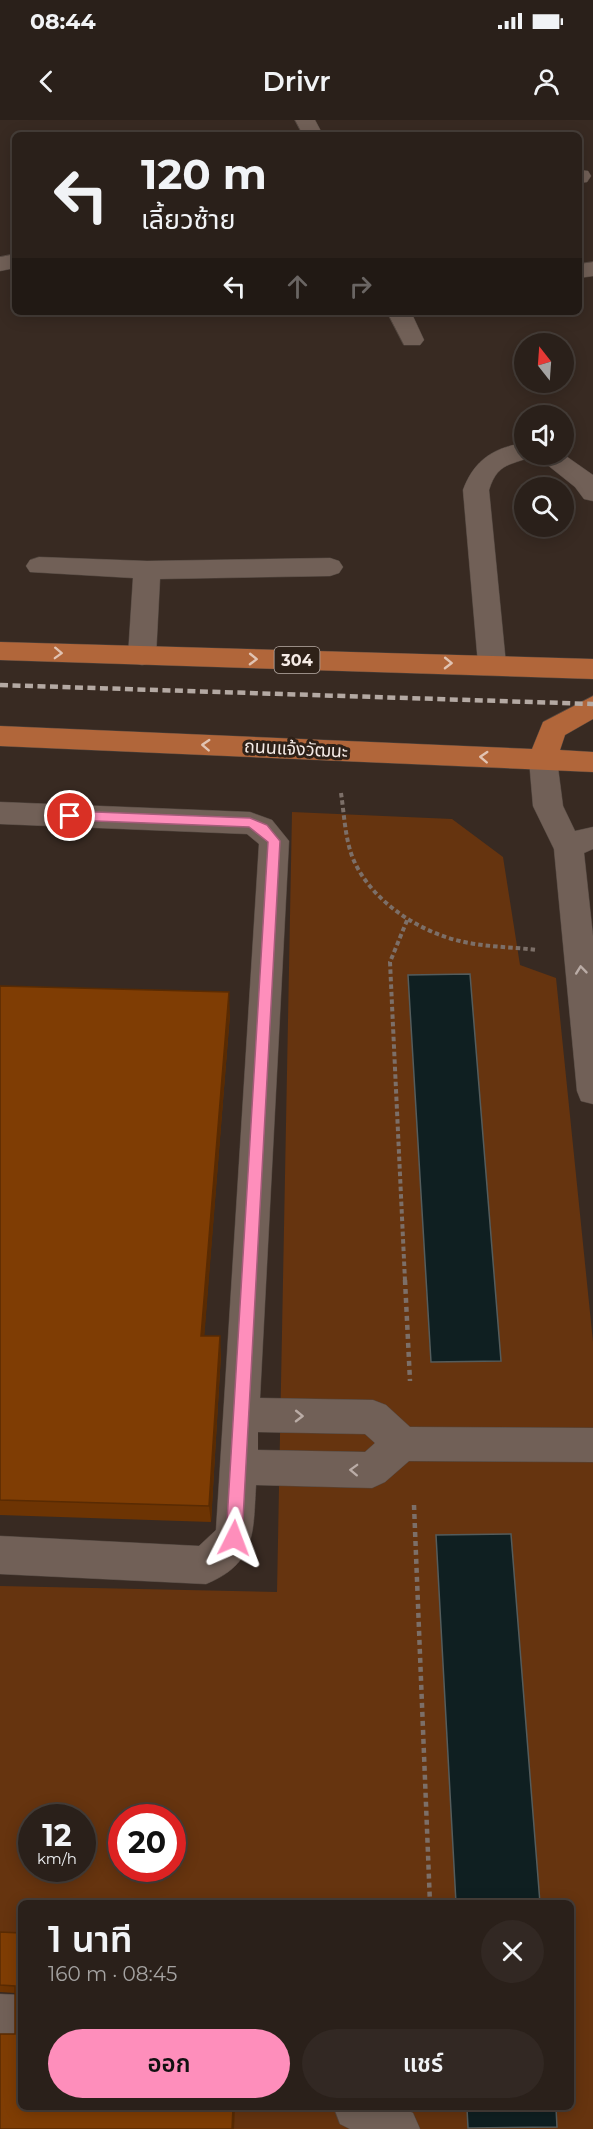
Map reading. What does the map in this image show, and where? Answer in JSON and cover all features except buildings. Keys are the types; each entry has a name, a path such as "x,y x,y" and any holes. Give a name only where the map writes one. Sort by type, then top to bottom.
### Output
{"main road":[{"name":"304","path":"0,651 492,664 593,669"},
{"path":"543,760 553,729 593,706"},
{"name":"ถนนแจ้งวัฒนะ","path":"0,735 593,762"}],"street":[{"path":"400,315 412,340"},
{"path":"492,664 476,490 480,475 498,458 514,454"},
{"path":"561,465 584,481 593,493"},
{"path":"39,566 147,570 330,567"},
{"path":"142,656 147,570"},
{"path":"543,760 548,806 581,844 593,1091"},
{"path":"0,813 250,823 262,828 274,841 234,1538 206,1565 0,1555"},
{"path":"241,1414 373,1417 402,1444"},
{"path":"238,1467 372,1470 402,1444 593,1445"},
{"path":"0,2016 18,2017"},
{"path":"360,2110 398,2129"}],"path":[{"path":"340,793 351,854 362,878 382,898 418,926 459,941 537,950"},
{"path":"408,918 390,962 410,1381"},
{"path":"414,1505 430,1900"}],"shaded area":[{"path":"292,812 452,819 503,857 520,965 556,978 593,1342 593,2129 224,2129 225,2110 574,2110 574,1900 18,1900 18,1989 0,1989 0,1586 277,1592"},
{"path":"470,974 501,1361 431,1362 408,975"},
{"path":"511,1534 540,1900 456,1900 436,1535"},
{"path":"467,2110 556,2110 557,2127 468,2128"}],"railway":[{"path":"0,685 593,704"}],"route":[{"path":"70,816 250,823 262,828 274,841 234,1538"}]}
